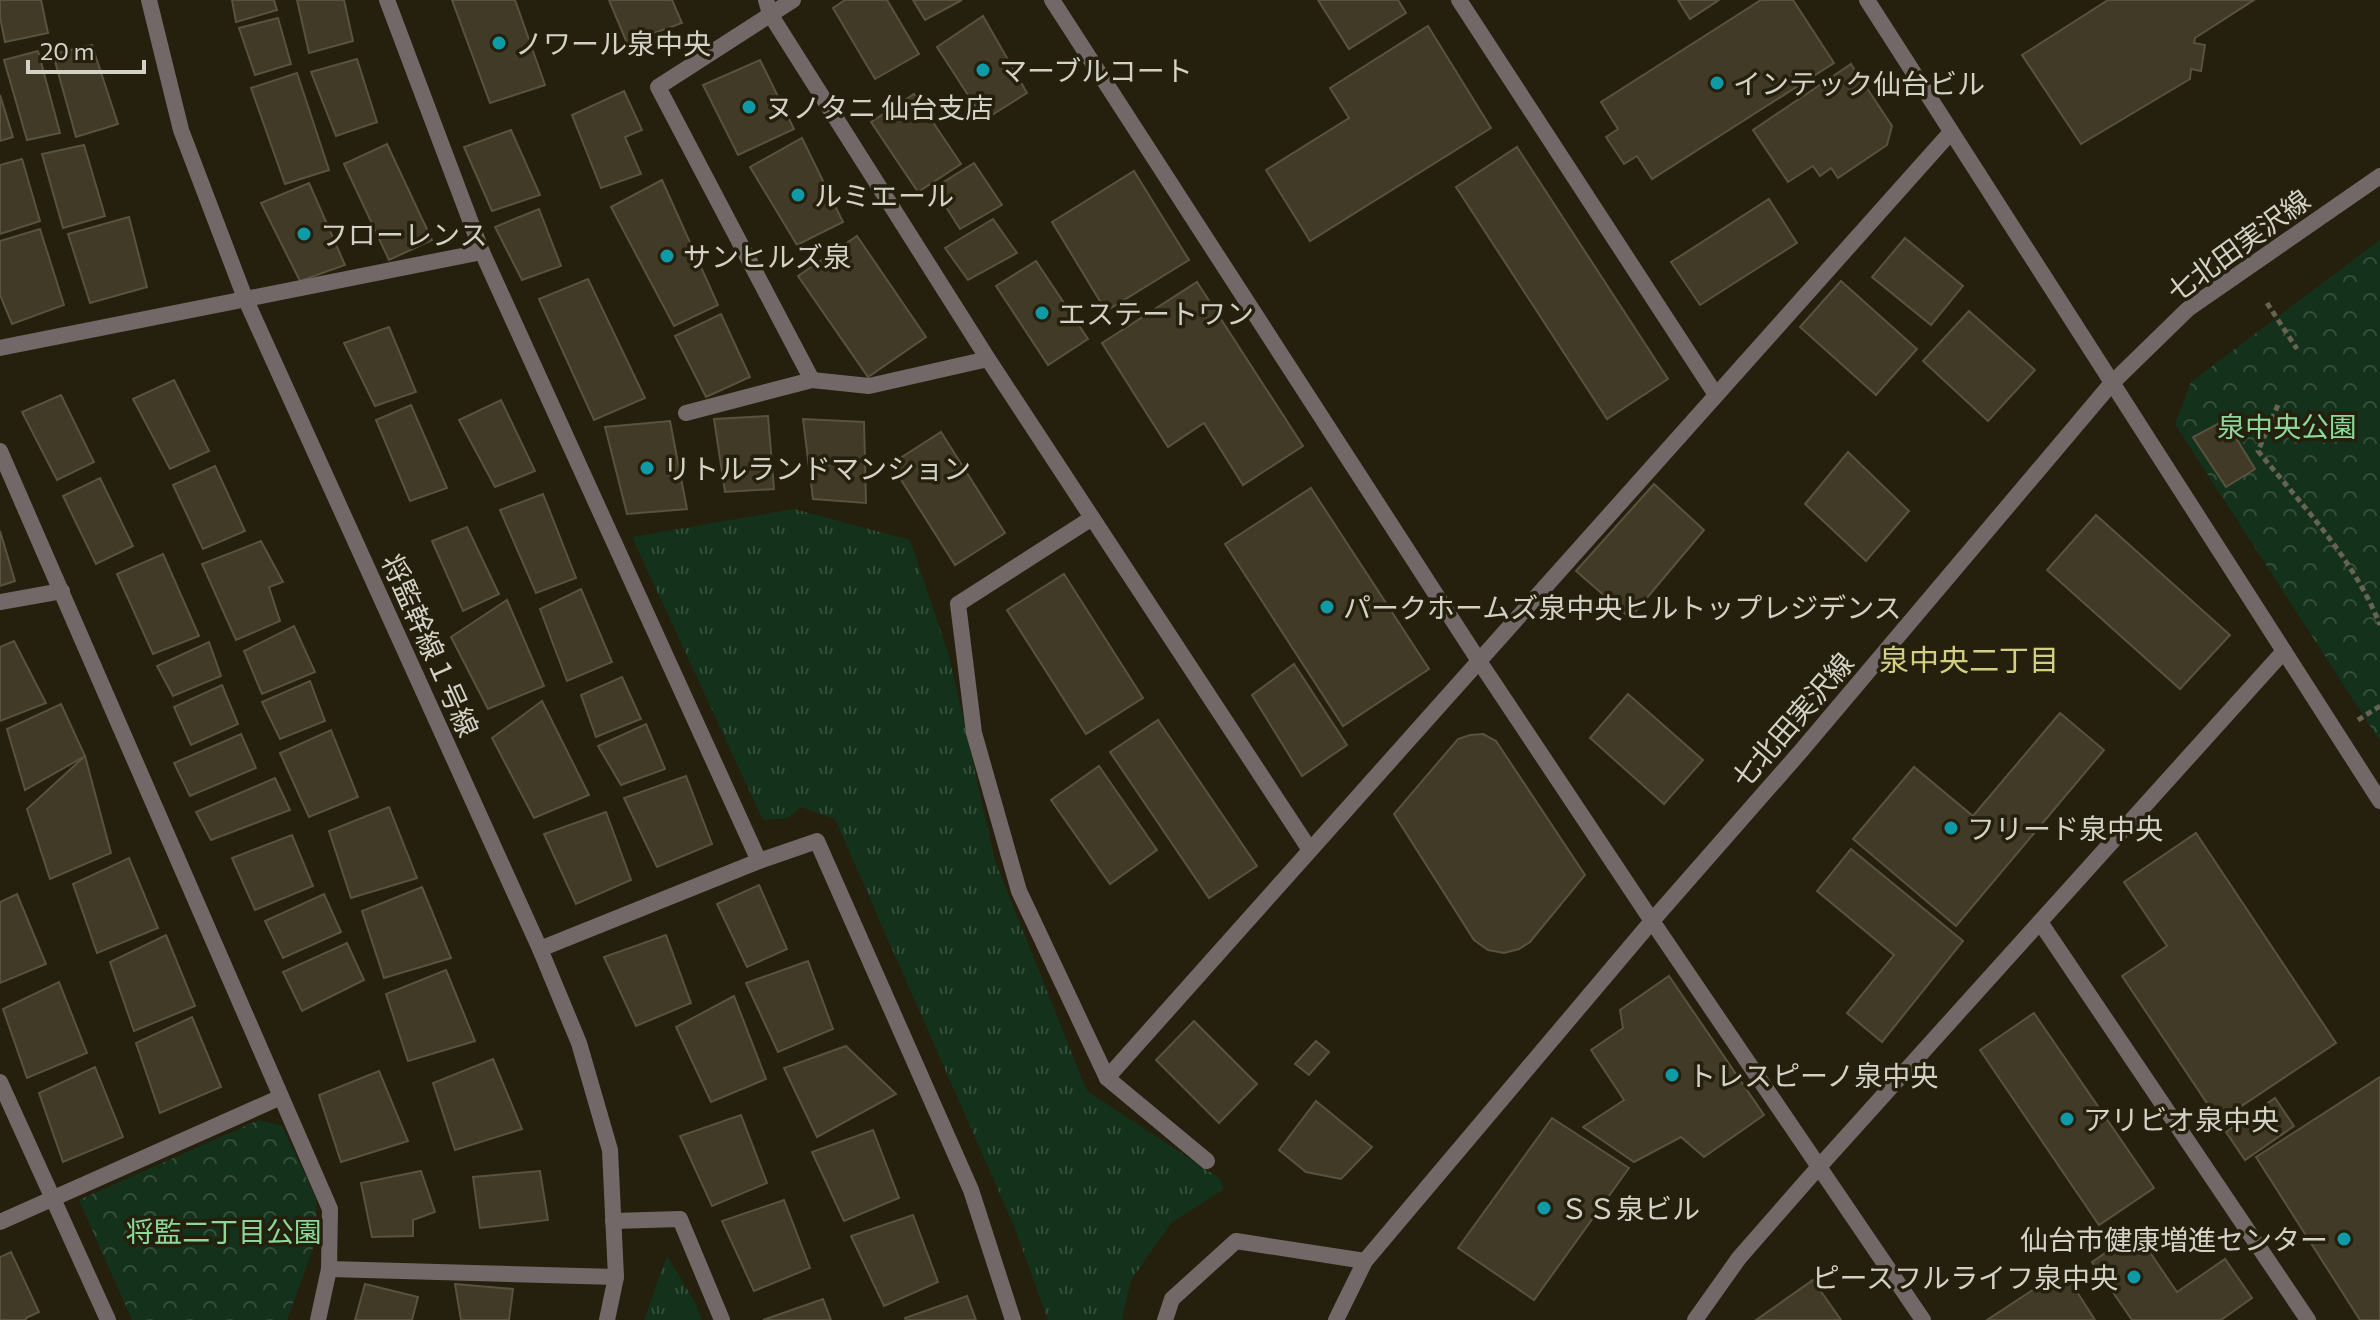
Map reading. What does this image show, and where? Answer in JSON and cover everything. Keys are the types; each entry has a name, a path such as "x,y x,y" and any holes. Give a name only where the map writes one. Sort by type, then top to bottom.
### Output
{"street":[{"name":"将監幹線１号線","path":"149,0 181,130 245,298 540,949 579,1043 610,1150 616,1277 607,1320"},
{"path":"387,0 482,252 759,861"},
{"path":"793,0 768,7 658,87 812,380"},
{"path":"1052,0 1479,661 1923,1320"},
{"path":"1459,0 1716,395"},
{"path":"1867,0 2380,801"},
{"path":"768,7 988,359 1310,850"},
{"path":"1107,1078 1951,132"},
{"name":"七北田実沢線","path":"1336,1320 1365,1261 2111,384 2188,309 2380,176"},
{"path":"0,348 482,252"},
{"path":"686,413 812,380 869,386 988,359"},
{"path":"0,451 330,1209 329,1269 318,1320"},
{"path":"1092,518 958,604 974,733 1019,891 1107,1078 1207,1161"},
{"path":"0,602 62,591"},
{"path":"1695,1320 1739,1258 1819,1167 2284,651"},
{"path":"540,949 759,861 817,841 971,1190 1013,1320"},
{"path":"2040,922 2308,1320"},
{"path":"0,1082 108,1320"},
{"path":"0,1222 281,1097"},
{"path":"613,1221 680,1219 722,1320"},
{"path":"1165,1320 1172,1299 1236,1241 1365,1261"},
{"path":"329,1269 616,1277"}],"path":[{"path":"2267,303 2297,349"},
{"path":"2278,405 2258,451 2314,519 2363,587 2378,610 2380,625"},
{"path":"2358,721 2380,706"}],"green space":[{"name":"泉中央公園","path":"2380,240 2380,741 2175,424 2191,382"},
{"path":"794,509 910,540 949,656 995,861 1087,1091 1219,1178 1224,1189 1171,1223 1131,1280 1122,1320 1048,1320 1014,1226 835,819 801,807 788,818 763,820 632,537"},
{"name":"将監二丁目公園","path":"259,1120 282,1126 316,1198 317,1237 287,1320 132,1320 79,1200"},
{"path":"667,1256 695,1302 702,1320 644,1320"}],"building":[{"path":"0,0 41,0 48,33 5,42"},
{"path":"232,0 274,0 277,10 236,22"},
{"path":"297,0 344,0 353,41 309,53"},
{"name":"ノワール泉中央","path":"452,0 515,0 545,85 490,103"},
{"path":"609,0 672,0 682,23 627,43"},
{"path":"845,0 887,0 919,54 875,79 833,8"},
{"path":"913,0 962,0 925,20"},
{"path":"1318,0 1398,0 1406,13 1349,49"},
{"path":"1678,0 1719,0 1690,19"},
{"name":"インテック仙台ビル","path":"1761,0 1793,0 1834,63 1652,179 1637,156 1624,164 1606,137 1618,129 1601,102"},
{"path":"2108,0 2254,0 2195,38 2194,43 2205,45 2201,71 2191,69 2190,79 2081,144 2022,55"},
{"name":"マーブルコート","path":"983,16 1027,93 984,120 937,47"},
{"path":"278,18 291,64 255,75 239,28"},
{"path":"1428,26 1491,128 1310,241 1266,170 1349,118 1330,88"},
{"path":"92,45 118,124 76,137 53,54"},
{"path":"38,51 60,133 27,140 4,60"},
{"path":"357,59 377,122 336,136 311,72"},
{"name":"ヌノタニ 仙台支店","path":"760,60 794,129 738,155 703,85"},
{"path":"1851,64 1892,126 1887,145 1838,178 1831,168 1820,176 1813,166 1788,182 1753,130"},
{"path":"297,73 329,170 285,184 251,88"},
{"path":"624,91 642,130 625,137 641,174 601,188 572,115"},
{"path":"914,94 961,164 918,192 871,122"},
{"path":"0,95 13,137 0,141"},
{"path":"511,130 540,195 492,211 464,147"},
{"name":"ルミエール","path":"802,138 843,222 797,245 750,167"},
{"path":"387,144 432,240 389,260 344,164"},
{"path":"84,145 105,216 63,228 42,154"},
{"path":"1517,147 1668,379 1607,419 1456,187"},
{"path":"22,159 40,221 0,234 0,165"},
{"path":"974,163 1002,205 960,229 934,188"},
{"path":"1134,171 1189,260 1106,311 1052,222"},
{"name":"サンヒルズ泉","path":"662,180 718,305 674,326 611,207"},
{"name":"フローレンス","path":"309,183 345,265 300,281 261,203"},
{"path":"1769,199 1797,243 1700,305 1671,262"},
{"path":"539,209 561,266 522,280 495,227"},
{"path":"129,217 147,287 90,303 68,234"},
{"path":"993,219 1017,253 968,280 945,248"},
{"path":"40,229 64,305 12,324 0,295 0,241"},
{"path":"857,236 926,337 868,377 798,276"},
{"path":"1905,238 1963,286 1931,325 1872,277"},
{"name":"エステートワン","path":"1036,261 1088,339 1048,365 996,286"},
{"path":"588,279 645,398 594,420 539,299"},
{"path":"1841,281 1917,349 1876,395 1800,327"},
{"path":"1197,282 1303,446 1243,485 1204,423 1168,447 1102,343"},
{"path":"1969,311 2035,370 1988,421 1923,361"},
{"path":"721,314 750,377 706,397 675,336"},
{"path":"389,327 416,392 375,406 344,343"},
{"path":"174,380 209,451 170,469 133,399"},
{"path":"61,395 94,462 57,480 22,412"},
{"path":"501,400 535,471 495,487 459,420"},
{"path":"411,405 447,488 410,501 376,420"},
{"path":"768,416 774,489 725,492 714,419"},
{"path":"803,419 864,422 866,503 813,499"},
{"path":"2225,420 2255,469 2226,487 2193,437"},
{"name":"リトルランドマンション","path":"670,421 687,509 627,514 605,427"},
{"path":"941,432 1005,533 955,565 891,464"},
{"path":"1848,452 1909,511 1866,561 1805,504"},
{"path":"215,466 245,531 203,549 173,485"},
{"path":"100,478 133,546 96,564 63,496"},
{"path":"1654,484 1704,530 1630,618 1576,571"},
{"name":"パークホームズ泉中央ヒルトップレジデンス","path":"1311,488 1429,669 1343,726 1225,544"},
{"path":"543,494 576,578 536,593 500,510"},
{"path":"2096,515 2230,635 2180,689 2047,570"},
{"path":"467,527 499,594 463,611 432,541"},
{"path":"0,531 15,581 0,586"},
{"path":"261,541 283,582 269,587 280,621 236,640 202,564"},
{"path":"163,554 199,636 153,654 117,574"},
{"path":"1064,574 1143,698 1086,734 1007,610"},
{"path":"581,589 612,662 567,681 540,609"},
{"path":"507,600 544,686 488,709 451,637"},
{"path":"294,626 315,672 262,694 244,651"},
{"path":"14,641 46,703 0,721 0,647"},
{"path":"209,642 221,676 173,696 157,666"},
{"path":"1294,664 1347,745 1302,776 1252,695"},
{"path":"622,677 641,719 596,737 581,695"},
{"path":"310,681 325,721 280,739 262,702"},
{"path":"222,685 238,724 191,745 174,707"},
{"path":"1628,694 1703,760 1664,804 1590,738"},
{"path":"542,701 589,795 534,818 492,738"},
{"path":"61,704 85,756 25,790 7,729"},
{"name":"フリード泉中央","path":"2060,713 2104,750 1956,926 1853,839 1914,767 1973,816"},
{"path":"1158,720 1257,866 1209,898 1110,752"},
{"path":"646,724 665,769 621,785 598,746"},
{"path":"331,730 358,797 309,817 280,753"},
{"path":"241,734 256,768 190,796 174,763"},
{"path":"1483,734 1496,741 1585,875 1530,942 1504,953 1488,950 1474,940 1394,814 1458,739"},
{"path":"85,756 111,853 50,879 27,809"},
{"path":"1099,766 1157,850 1110,884 1051,800"},
{"path":"686,776 712,844 657,867 624,798"},
{"path":"275,778 290,810 211,840 196,812"},
{"path":"389,807 417,878 351,898 329,831"},
{"path":"606,812 631,880 576,904 544,834"},
{"path":"2196,833 2336,1043 2219,1121 2122,976 2167,946 2124,882"},
{"path":"292,835 313,886 255,910 232,858"},
{"path":"1851,849 1963,941 1882,1042 1847,1013 1894,955 1817,891"},
{"path":"129,858 158,928 97,953 73,884"},
{"path":"759,885 787,949 747,967 717,904"},
{"path":"422,887 451,958 384,978 362,911"},
{"path":"17,894 46,964 0,983 0,902"},
{"path":"324,894 341,932 283,958 265,921"},
{"path":"166,935 195,1006 134,1031 110,962"},
{"path":"666,935 691,1003 636,1026 604,957"},
{"path":"347,943 364,980 302,1011 283,972"},
{"path":"808,961 833,1029 778,1052 746,983"},
{"path":"446,970 475,1041 408,1061 386,994"},
{"name":"トレスピーノ泉中央","path":"1669,976 1764,1115 1704,1157 1681,1137 1634,1162 1583,1127 1624,1100 1591,1050 1623,1028 1620,1010"},
{"path":"59,982 87,1053 27,1078 3,1009"},
{"path":"734,996 766,1079 711,1102 676,1027"},
{"name":"アリビオ泉中央","path":"2034,1013 2154,1188 2099,1225 1980,1050"},
{"path":"192,1017 221,1087 160,1113 136,1043"},
{"path":"1194,1021 1257,1084 1219,1123 1156,1060"},
{"path":"1316,1041 1329,1052 1309,1075 1295,1064"},
{"path":"846,1046 896,1094 817,1137 784,1068"},
{"path":"493,1059 522,1129 455,1150 433,1083"},
{"path":"95,1067 123,1137 63,1162 39,1093"},
{"path":"379,1071 408,1141 341,1162 319,1095"},
{"name":"仙台市健康増進センター","path":"2380,1077 2380,1320 2360,1320 2256,1157"},
{"path":"2275,1098 2294,1126 2245,1160 2226,1132"},
{"path":"1316,1101 1372,1147 1341,1179 1306,1172 1279,1150"},
{"path":"741,1115 767,1183 712,1206 680,1136"},
{"name":"ＳＳ泉ビル","path":"1552,1118 1629,1168 1534,1300 1458,1248"},
{"path":"873,1130 899,1198 844,1221 812,1152"},
{"path":"421,1171 435,1212 413,1220 413,1236 372,1237 361,1183"},
{"path":"540,1171 548,1220 480,1228 473,1177"},
{"path":"784,1200 810,1268 754,1291 722,1221"},
{"path":"913,1215 938,1282 884,1306 851,1236"},
{"name":"ピースフルライフ泉中央","path":"2136,1232 2177,1292 2225,1259 2252,1298 2221,1320 2132,1320 2092,1262"},
{"path":"11,1252 39,1312 26,1320 0,1320 0,1257"},
{"path":"2063,1270 2095,1320 1987,1320"},
{"path":"1813,1280 1841,1320 1756,1320"},
{"path":"365,1284 418,1297 412,1320 355,1320"},
{"path":"455,1284 513,1289 509,1320 461,1320"},
{"path":"967,1296 976,1320 905,1318"},
{"path":"823,1299 831,1320 763,1320"}],"place":[{"name":"ノワール泉中央","path":"499,43"},
{"name":"マーブルコート","path":"983,70"},
{"name":"インテック仙台ビル","path":"1717,83"},
{"name":"ヌノタニ 仙台支店","path":"749,107"},
{"name":"ルミエール","path":"798,195"},
{"name":"フローレンス","path":"304,234"},
{"name":"サンヒルズ泉","path":"667,256"},
{"name":"エステートワン","path":"1042,313"},
{"name":"リトルランドマンション","path":"647,468"},
{"name":"パークホームズ泉中央ヒルトップレジデンス","path":"1327,607"},
{"name":"フリード泉中央","path":"1951,828"},
{"name":"トレスピーノ泉中央","path":"1672,1075"},
{"name":"アリビオ泉中央","path":"2067,1119"},
{"name":"ＳＳ泉ビル","path":"1544,1208"},
{"name":"仙台市健康増進センター","path":"2344,1239"},
{"name":"ピースフルライフ泉中央","path":"2134,1277"}],"district":[{"name":"泉中央二丁目","path":"1969,658"}]}
